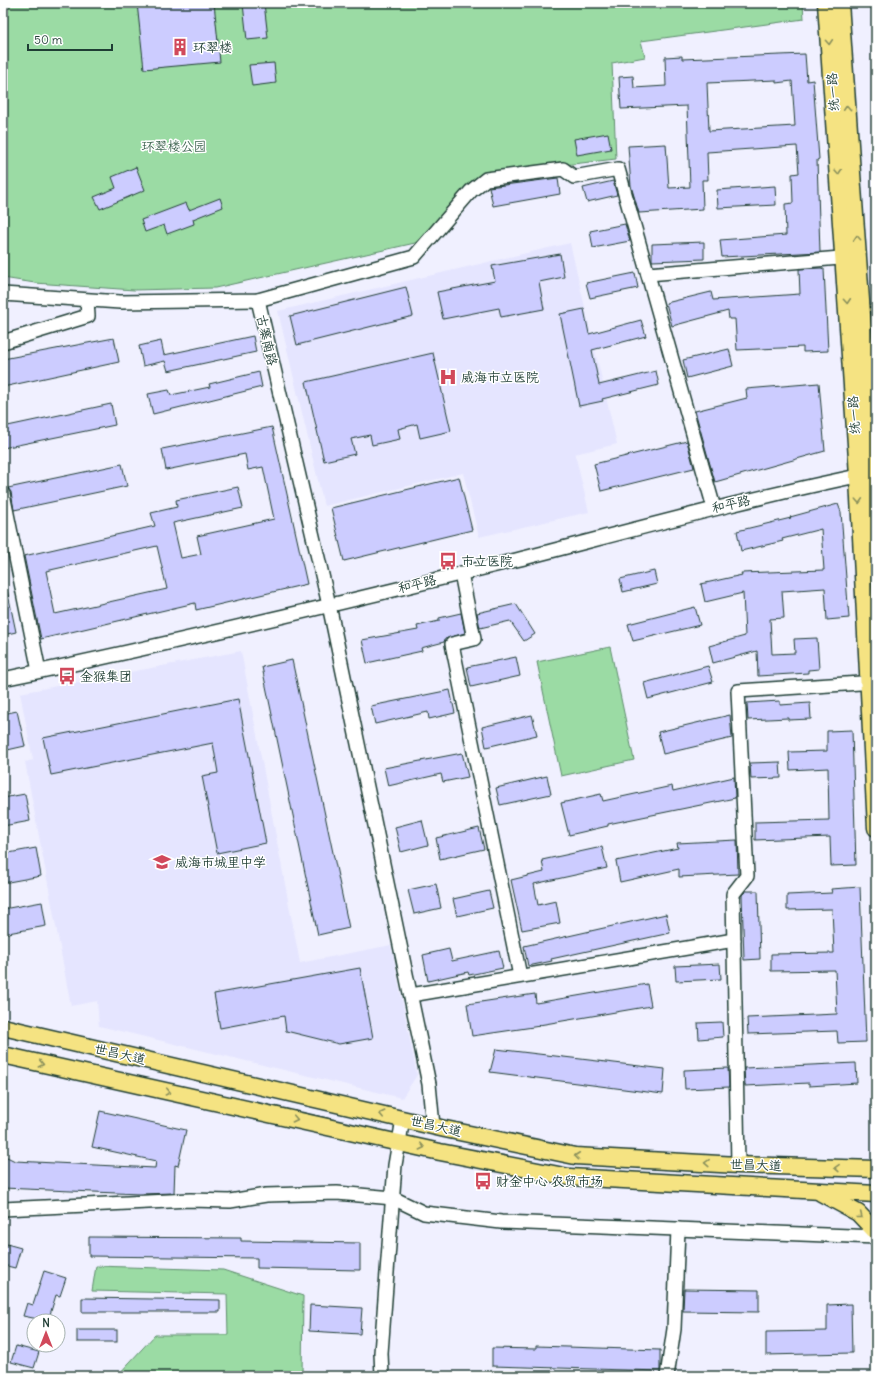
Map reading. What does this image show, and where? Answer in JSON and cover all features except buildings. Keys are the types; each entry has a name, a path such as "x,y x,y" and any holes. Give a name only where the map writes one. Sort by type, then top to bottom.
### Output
{"main road":[{"name":"统一路","path":"826,3 851,257 876,560"},
{"name":"统一路","path":"840,3 851,257"},
{"name":"统一路","path":"869,473 876,828"},
{"name":"世昌大道","path":"3,1027 433,1126 575,1156 738,1165 876,1169"},
{"name":"世昌大道","path":"3,1055 398,1142 569,1177 876,1194"},
{"path":"816,1190 858,1213 876,1232"}],"street":[{"path":"258,300 414,258 471,191 486,179 563,169 574,177 618,169 714,508"},
{"path":"648,274 851,257"},
{"name":"古寨南路","path":"3,294 87,301 258,300 329,605 429,1084 433,1126"},
{"path":"3,342 88,316 87,301"},
{"name":"和平路","path":"3,679 144,649 329,605 461,573 714,508 869,473"},
{"path":"3,494 39,671"},
{"path":"461,573 474,639 452,644 520,976"},
{"path":"738,1165 733,894 747,876 738,691 872,682"},
{"path":"411,995 734,940"},
{"path":"382,1376 381,1354 393,1198 398,1142 403,1119"},
{"path":"3,1209 18,1210 190,1200 230,1201 266,1195 337,1193 393,1198 424,1213 500,1222 876,1237"},
{"path":"3,1202 18,1210"},
{"path":"667,1376 674,1329 678,1229"}],"shaded area":[{"name":"威海市立医院","path":"570,243 617,444 575,454 589,512 479,537 463,473 324,506 278,311"},
{"name":"威海市城里中学","path":"241,651 300,963 391,945 417,1075 402,1098 99,1026 97,1001 71,1006 25,762 33,760 20,693"}],"green space":[{"name":"环翠楼公园","path":"3,3 803,3 804,19 641,41 645,57 612,63 616,159 486,174 415,243 215,288 134,290 35,283 3,278"},
{"path":"610,647 634,760 561,776 537,662"},
{"path":"96,1266 223,1270 303,1296 302,1376 117,1376 155,1335 228,1335 227,1294 92,1291"}],"place":[{"name":"环翠楼","path":"180,47"},
{"name":"威海市立医院","path":"448,377"},
{"name":"市立医院","path":"448,561"},
{"name":"金猴集团","path":"67,676"},
{"name":"威海市城里中学","path":"162,862"},
{"name":"财金中心 农贸市场","path":"483,1181"}]}
